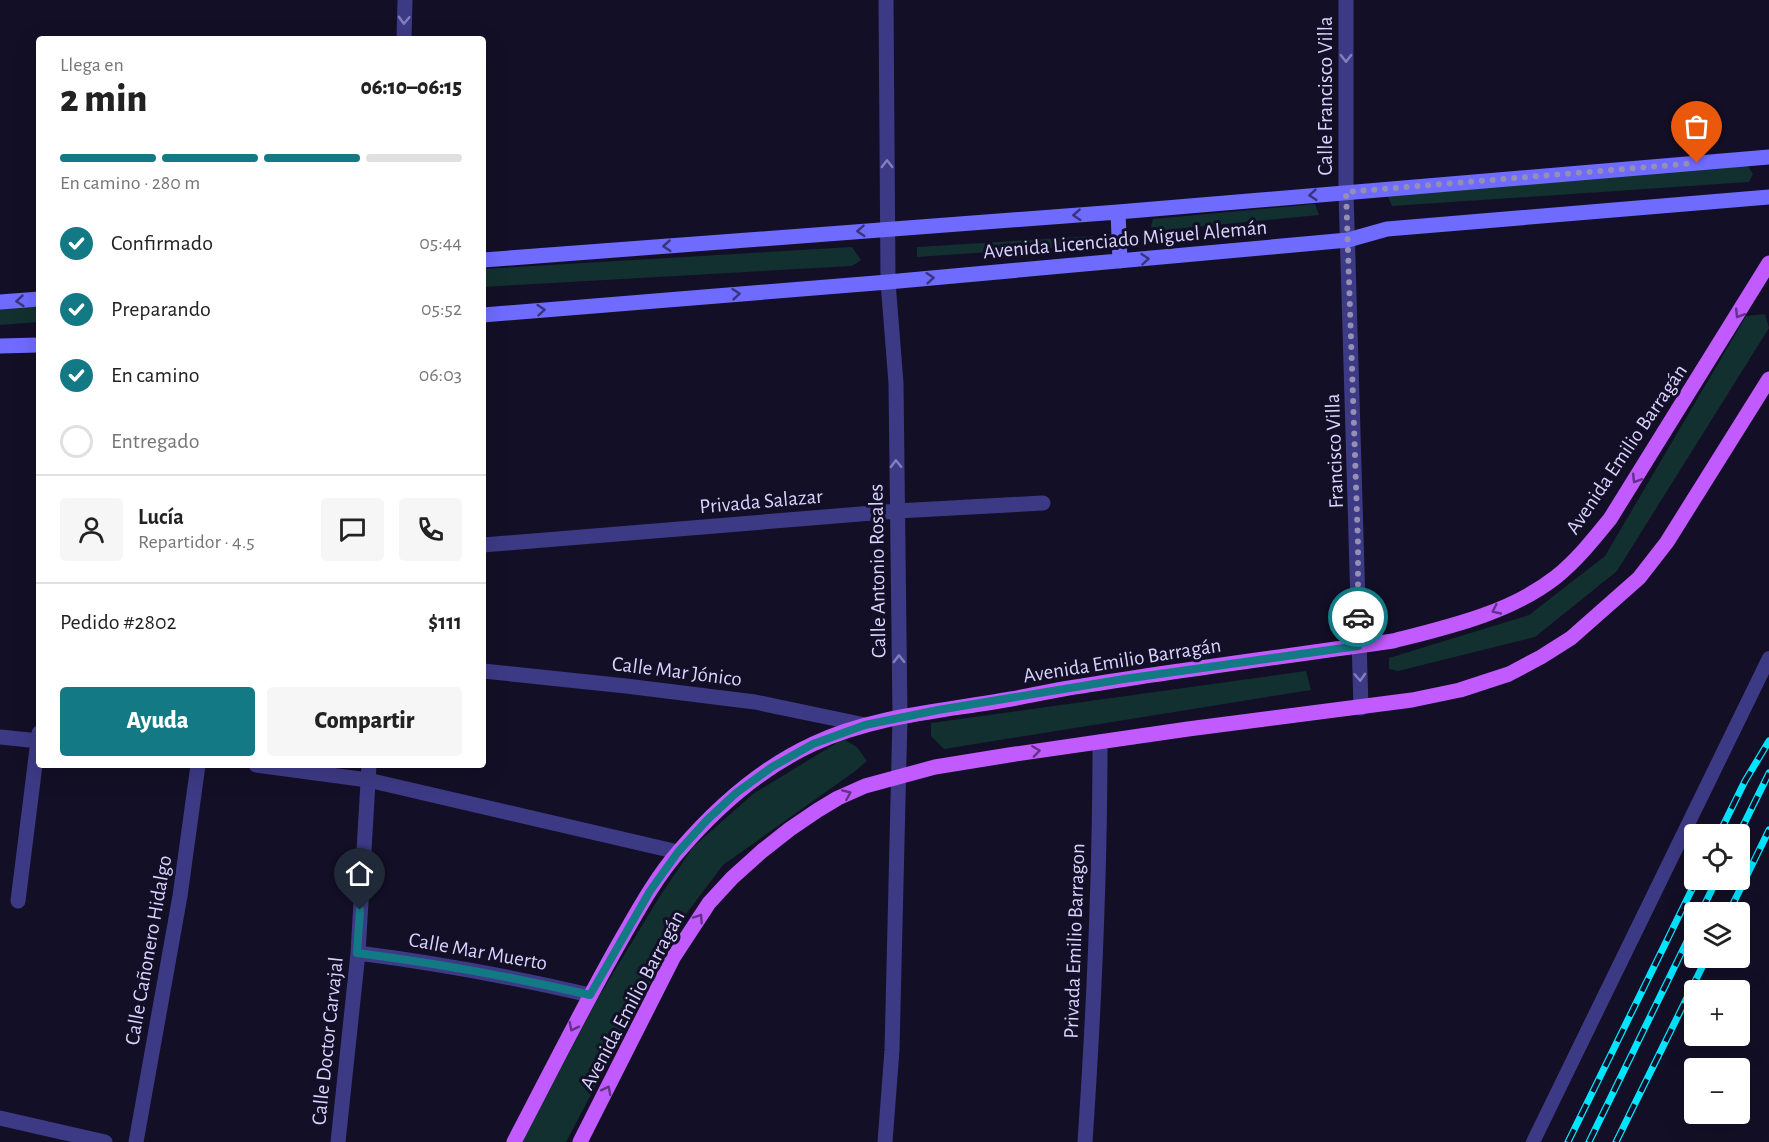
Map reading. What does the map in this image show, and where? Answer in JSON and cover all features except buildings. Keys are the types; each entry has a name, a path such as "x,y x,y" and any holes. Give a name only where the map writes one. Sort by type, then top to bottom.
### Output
{"main road":[{"name":"Avenida Licenciado Miguel Alemán","path":"486,260 1118,212 1769,158"},
{"name":"Avenida Licenciado Miguel Alemán","path":"486,315 1120,261 1348,240 1387,229 1769,197"},
{"path":"1118,212 1120,261"},
{"name":"Avenida Emilio Barragán","path":"514,1142 590,995 650,891 678,852 707,820 736,793 772,767 813,744 865,725 900,717 1090,684 1358,646 1413,636 1485,615 1522,598 1555,578 1584,551 1610,519 1769,264"},
{"path":"0,302 36,299"},
{"path":"0,346 36,345"},
{"name":"Avenida Emilio Barragán","path":"580,1142 673,958 709,903 762,851 790,829 838,798 866,786 935,767 1100,742 1412,700 1460,690 1509,674 1571,638 1639,578 1667,542 1769,380"}],"street":[{"path":"404,36 405,0"},
{"name":"Calle Antonio Rosales","path":"885,1142 892,1050 900,717 896,383 888,282 886,0"},
{"name":"Calle Francisco Villa","path":"1346,0 1346,192"},
{"name":"Francisco Villa","path":"1346,192 1361,708"},
{"name":"Privada Salazar","path":"486,545 897,511 1043,503"},
{"name":"Calle Mar Jónico","path":"486,671 755,702 865,725"},
{"path":"0,736 36,738"},
{"name":"Privada Emilio Barragon","path":"1085,1142 1095,984 1100,742"},
{"path":"18,901 36,761"},
{"name":"Calle Cañonero Hidalgo","path":"136,1142 180,896 198,768"},
{"path":"304,768 369,772 678,852"},
{"name":"Calle Doctor Carvajal","path":"338,1142 357,953 369,772"},
{"name":"Calle Mar Muerto","path":"357,953 432,963 521,979 590,995"},
{"path":"0,1118 105,1142"}],"lane":[{"path":"1533,1142 1769,658"}],"green space":[{"path":"1747,165 1753,174 1749,182 1392,206 1386,193"},
{"path":"1315,204 1319,215 1154,231 1151,226 1153,219"},
{"path":"1093,236 1093,245 917,257 917,247"},
{"path":"852,247 861,260 852,266 486,287 486,269"},
{"path":"36,306 36,322 0,325 0,309"},
{"path":"1765,314 1769,328 1617,571 1535,637 1398,671 1389,669 1389,658 1529,615 1605,556 1746,316"},
{"path":"1306,671 1311,690 944,749 931,736 931,723"},
{"path":"843,739 857,747 867,761 723,865 686,914 566,1142 522,1142 598,998 660,896 693,847 753,794"}],"railway":[{"path":"1724,824 1745,781 1769,741"},
{"path":"1744,824 1769,773"},
{"path":"1734,902 1769,830"},
{"path":"1568,1142 1692,890"},
{"path":"1706,902 1712,890"},
{"path":"1589,1142 1684,948"},
{"path":"1616,1142 1702,968"}],"way so far":[{"path":"1358,617 1358,544 1346,192 1697,163"}],"route":[{"path":"360,910 357,953 432,963 521,979 590,995 650,891 678,852 736,793 772,767 813,744 865,725 938,710 1124,679 1358,646 1358,617"}]}
